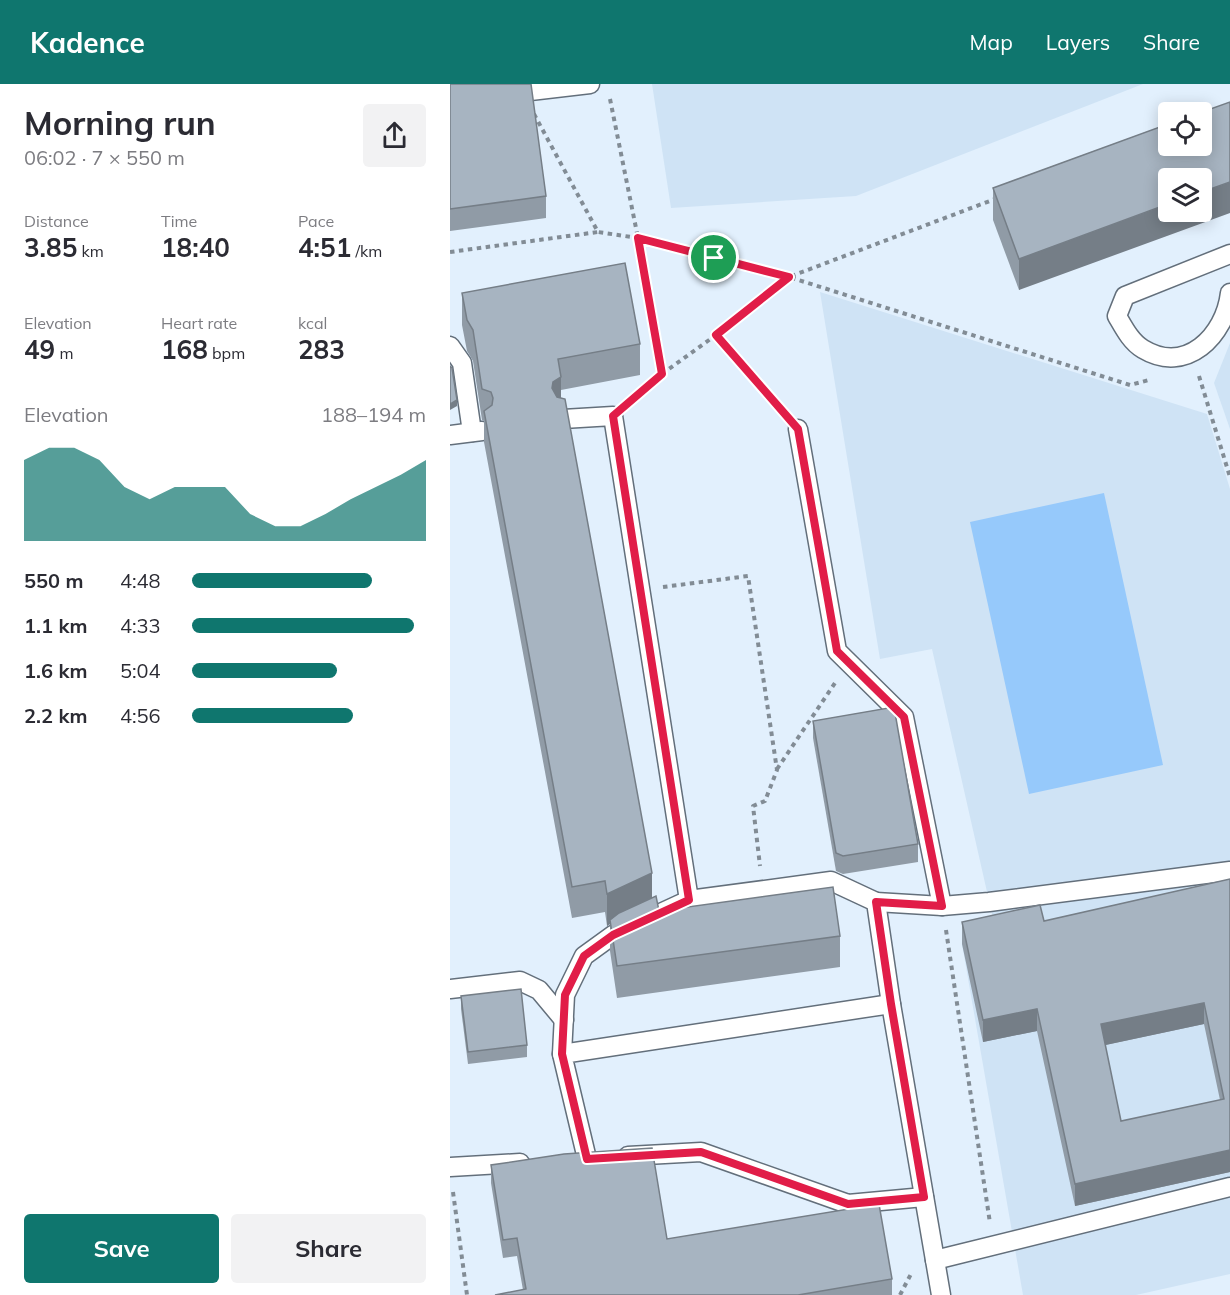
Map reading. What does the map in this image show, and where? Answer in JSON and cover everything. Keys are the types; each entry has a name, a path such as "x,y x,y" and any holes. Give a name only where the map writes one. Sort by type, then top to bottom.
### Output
{"lane":[{"path":"494,84 496,95 590,84"},
{"path":"1230,254 1125,296 1117,316 1132,340 1142,349 1163,358 1187,356 1199,349 1215,331 1229,304 1230,293"},
{"path":"450,346 462,363 477,432 450,435"},
{"path":"563,419 613,416 689,900"},
{"path":"798,429 837,651 904,717 942,906"},
{"path":"587,1159 562,1054 565,995 584,956 613,935 689,900 831,881 876,902 942,906 1230,872"},
{"path":"876,902 891,1004 941,1295"},
{"path":"450,989 520,981 539,990 564,1020"},
{"path":"562,1054 891,1004"},
{"path":"564,1160 701,1152 848,1204 924,1197"},
{"path":"450,1167 541,1162"},
{"path":"935,1260 1230,1187"}],"path":[{"path":"523,92 598,231"},
{"path":"609,95 638,238 662,374"},
{"path":"613,416 662,374 789,277 1001,197"},
{"path":"450,252 598,231 638,238 789,277 1130,385 1152,379"},
{"path":"716,335 798,429"},
{"path":"1199,349 1196,367 1230,477"},
{"path":"640,590 748,576 777,770"},
{"path":"762,891 753,806 765,801 777,770 849,663"},
{"path":"942,906 993,1245"},
{"path":"453,1191 467,1295"}],"shaded area":[{"path":"652,84 1143,84 856,196 671,208"},
{"path":"820,292 1207,414 1230,489 1230,1274 1136,1295 1023,1295 962,944 997,936 932,649 880,659"},
{"path":"1230,343 1230,429 1214,383"},
{"path":"1104,493 1163,765 1029,794 970,522"}],"building":[{"path":"450,84 531,84 546,196 450,209"},
{"path":"1230,102 1230,182 1212,188 1212,168 1158,168 1158,208 1019,259 993,188 1158,128 1158,156 1212,156 1212,108"},
{"path":"625,263 640,344 558,359 561,377 553,382 552,388 557,397 565,399 652,873 607,894 605,881 572,887 484,411 492,405 493,398 491,392 482,389 473,330 467,320 462,293"},
{"path":"450,366 457,400 450,404"},
{"path":"894,707 918,844 843,856 836,853 813,721"},
{"path":"1230,879 1230,1150 1075,1184 1037,1009 983,1020 962,922 1040,905 1044,921","holes":["1204,1003 1224,1099 1121,1121 1101,1024"]},
{"path":"833,887 840,936 617,966 610,920 619,913 656,896 659,911"},
{"path":"521,989 527,1045 468,1052 461,996"},
{"path":"652,1148 667,1239 879,1204 892,1279 798,1295 495,1295 526,1289 517,1238 503,1240 491,1165 564,1154"}],"route":[{"path":"638,238 714,258 789,277 716,335 798,429 837,651 904,717 942,906 876,902 924,1197 848,1204 701,1152 587,1159 562,1054 565,995 584,956 613,935 689,900 613,416 662,374 638,238"}]}
